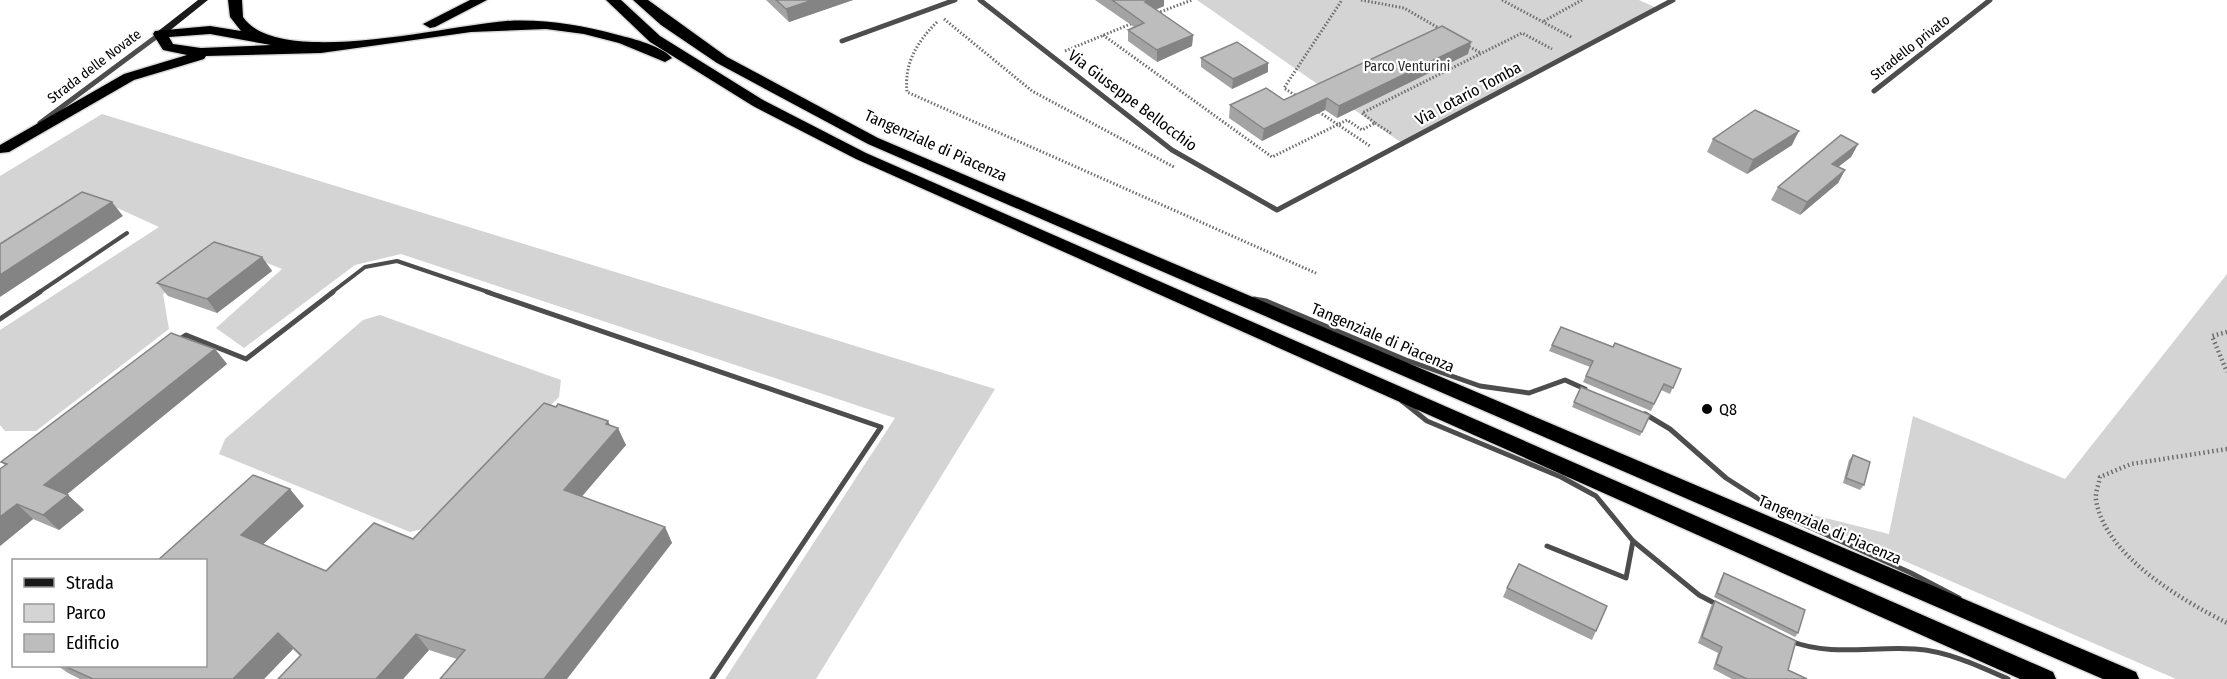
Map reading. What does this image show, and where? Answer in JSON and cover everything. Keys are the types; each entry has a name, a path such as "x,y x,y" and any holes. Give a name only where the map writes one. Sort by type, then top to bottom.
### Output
{"highway":[{"path":"235,0 233,11 239,22 260,39"},
{"path":"375,42 447,18 480,0"},
{"path":"613,0 655,39 758,103"},
{"name":"Tangenziale di Piacenza","path":"640,0 673,29 750,76 873,141 2128,679"},
{"path":"321,49 210,30 160,34 168,46 183,51 212,53 256,49 321,49 478,24 524,20 578,24 644,45 684,69 758,103 861,156 2045,679"},
{"path":"2,151 129,77 212,53"}],"street":[{"name":"Strada delle Novate","path":"2,151 204,0"},
{"path":"842,40 955,0"},
{"name":"Via Giuseppe Bellocchio","path":"980,0 1172,150 1276,210"},
{"name":"Via Lotario Tomba","path":"1276,210 1673,0"},
{"name":"Stradello privato","path":"1874,91 1990,0"}],"lane":[{"path":"0,319 127,233"},
{"path":"176,342 186,334 246,359 366,267 396,261 881,428 712,679"},
{"path":"1239,297 1266,301 1406,360 1480,386 1528,393 1565,380 1597,393"},
{"path":"1382,385 1427,421 1561,477 1596,496 1633,541 1699,595 1729,610"},
{"path":"1639,411 1660,420 1707,464 1762,503 1846,546 1938,585 2000,623"},
{"path":"1547,546 1626,578 1633,541"},
{"path":"1779,635 1809,650 1915,648 1982,667 2008,679"}],"path":[{"path":"1153,15 1192,0"},
{"path":"1302,100 1284,88 1342,0"},
{"path":"1361,0 1404,8 1443,31"},
{"path":"1502,0 1587,45"},
{"path":"1571,0 1577,3"},
{"path":"1543,22 1582,0"},
{"path":"954,15 936,23 906,66 904,78 907,92 1318,274"},
{"path":"943,19 1032,91 1172,168 1189,159"},
{"path":"1052,56 1143,19"},
{"path":"1103,35 1272,157 1347,120 1362,130 1375,123 1362,113 1522,33 1565,57"},
{"path":"1462,42 1481,54"},
{"path":"1311,106 1382,154"},
{"path":"2227,332 2212,336 2227,372"},
{"path":"2227,449 2131,464 2100,477 2095,498 2108,530 2143,569 2195,608 2227,623"}],"green space":[{"name":"Parco Venturini","path":"1197,0 1639,0 1657,8 1402,143"},
{"path":"102,114 995,389 816,679 725,679 895,418 401,254 355,265 244,348 216,328 282,269 230,248 163,294 169,329 36,431 5,431 0,425 0,330 159,227 91,196 0,254 0,176"},
{"path":"2227,274 2227,679 2176,679 1778,506 1889,534 1913,416 2065,479"},
{"path":"380,315 561,380 559,397 430,527 410,532 219,454 225,439 363,320"}],"building":[{"path":"776,0 813,0 786,9"},
{"path":"1112,0 1151,0 1145,2 1193,35 1157,50 1128,30 1144,23"},
{"path":"1442,26 1471,42 1339,106 1327,98 1264,129 1230,105 1266,88 1284,100"},
{"path":"1237,42 1268,63 1233,79 1201,58"},
{"path":"1755,110 1799,131 1753,160 1713,139"},
{"path":"1841,135 1858,144 1832,164 1845,170 1807,202 1778,187"},
{"path":"82,192 112,202 0,275 0,244"},
{"path":"214,242 262,257 207,299 157,283"},
{"path":"1561,327 1613,347 1615,343 1681,369 1673,388 1664,384 1654,404 1586,376 1593,361 1552,345"},
{"path":"171,333 215,349 44,485 68,495 43,515 17,504 0,517 0,469 7,464 1,462"},
{"path":"1581,387 1650,415 1642,432 1574,402"},
{"path":"544,403 556,407 558,404 608,421 606,424 618,428 564,490 665,527 544,679 440,679 465,650 416,634 376,679 278,679 301,655 278,633 233,679 93,679 66,667 207,667 207,559 159,559 253,475 290,489 241,535 326,571 374,523 413,539"},
{"path":"1853,455 1870,462 1864,485 1846,478"},
{"path":"1519,564 1607,606 1596,631 1507,588"},
{"path":"1724,573 1805,610 1798,633 1717,593"},
{"path":"1715,601 1796,641 1788,670 1807,679 1747,679 1716,664 1722,647 1702,637"}],"place":[{"name":"Q8","path":"1707,409"}]}
